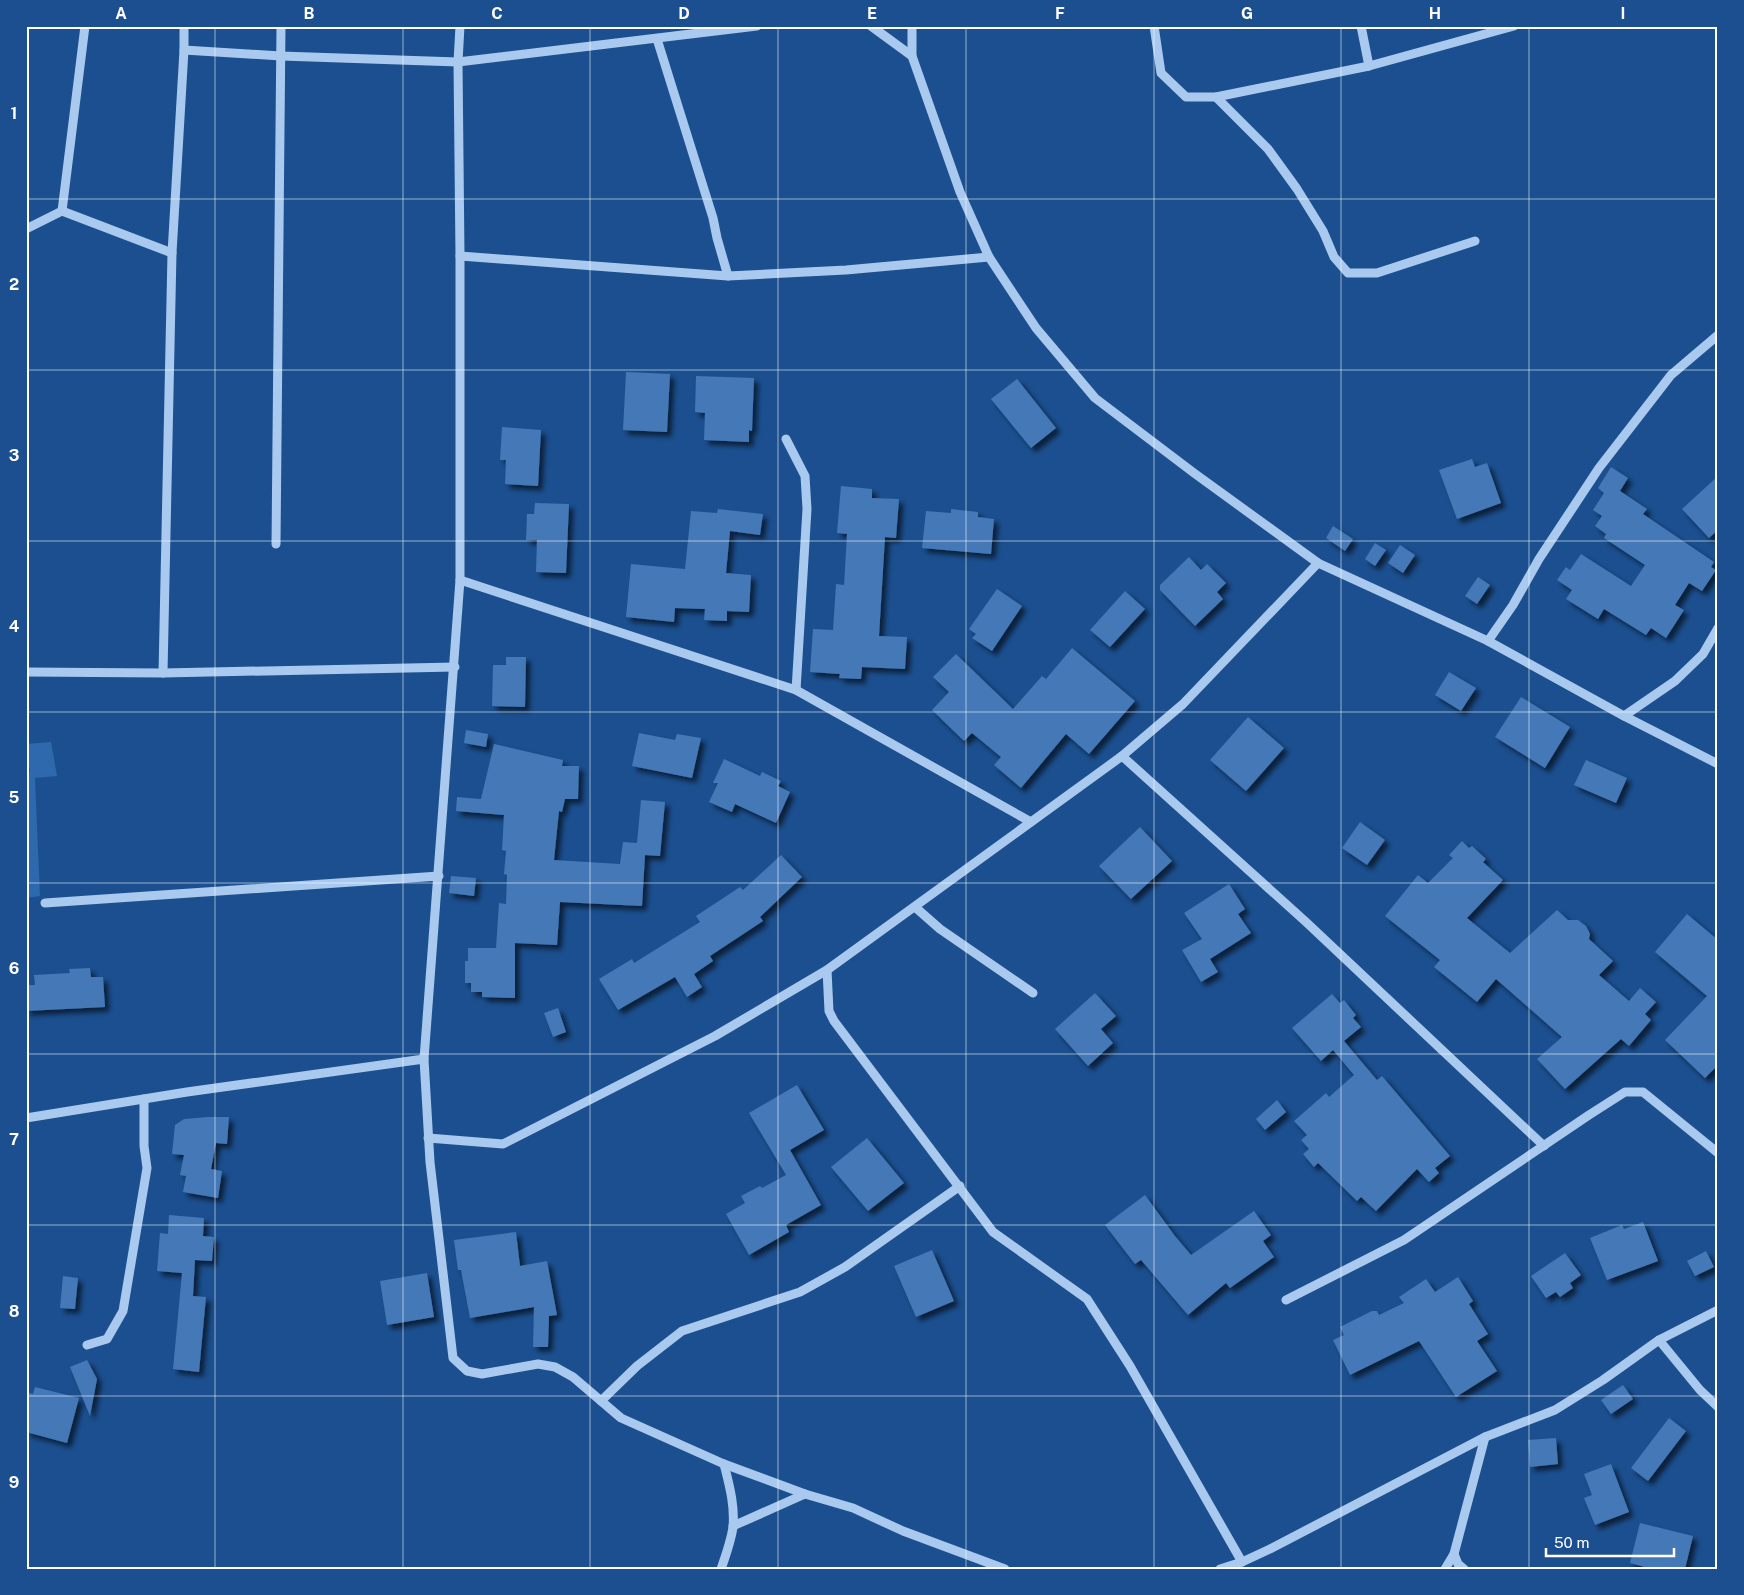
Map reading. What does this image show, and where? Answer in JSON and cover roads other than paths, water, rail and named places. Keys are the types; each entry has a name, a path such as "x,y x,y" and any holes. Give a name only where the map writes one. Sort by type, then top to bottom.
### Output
{"street":[{"path":"62,211 85,26"},
{"path":"163,673 172,253 184,26"},
{"path":"276,544 281,26"},
{"path":"460,26 458,62 460,580 455,667 424,1059 428,1138 453,1358 466,1371 482,1374 538,1364 555,1367 573,1377 621,1418 724,1464 804,1494 853,1508 903,1531 1006,1569"},
{"path":"184,50 281,56 458,62 757,26"},
{"path":"872,26 912,56"},
{"path":"912,26 912,56 960,192 990,257 1036,328 1095,398 1318,563 1488,641 1624,716 1718,764"},
{"path":"1154,26 1161,73 1186,97 1216,96 1369,66 1514,26"},
{"path":"1361,26 1369,66"},
{"path":"657,39 713,218 728,276"},
{"path":"1216,96 1268,149 1297,189 1323,231 1334,257 1348,273 1377,273 1475,241"},
{"path":"26,229 62,211 172,253"},
{"path":"460,256 728,276 846,270 990,257"},
{"path":"1488,641 1600,468 1671,375 1718,336"},
{"path":"786,439 805,476 807,508 796,690"},
{"path":"428,1138 503,1144 715,1036 827,970 1122,756 1183,704 1318,563"},
{"path":"460,580 796,690 1031,822"},
{"path":"1624,716 1675,681 1703,654 1718,628"},
{"path":"26,672 163,673 455,667"},
{"path":"1122,756 1306,922 1544,1146"},
{"path":"45,904 439,876"},
{"path":"915,907 940,928 1033,993"},
{"path":"827,970 829,1011 834,1021 993,1232 1087,1299 1130,1366 1242,1562"},
{"path":"26,1118 144,1098 424,1059"},
{"path":"1286,1300 1404,1240 1626,1092 1643,1092 1718,1153"},
{"path":"87,1345 107,1338 123,1311 146,1168 144,1098"},
{"path":"601,1401 637,1366 682,1331 800,1292 845,1267 960,1186"},
{"path":"1220,1569 1242,1562 1270,1549 1485,1437 1555,1410 1603,1380 1659,1340 1718,1310"},
{"path":"1659,1340 1700,1390 1718,1407"},
{"path":"1444,1569 1454,1554 1485,1437"},
{"path":"721,1569 733,1526 732,1495 724,1464"},
{"path":"733,1526 804,1494"},
{"path":"1454,1554 1458,1564 1464,1569"}]}
